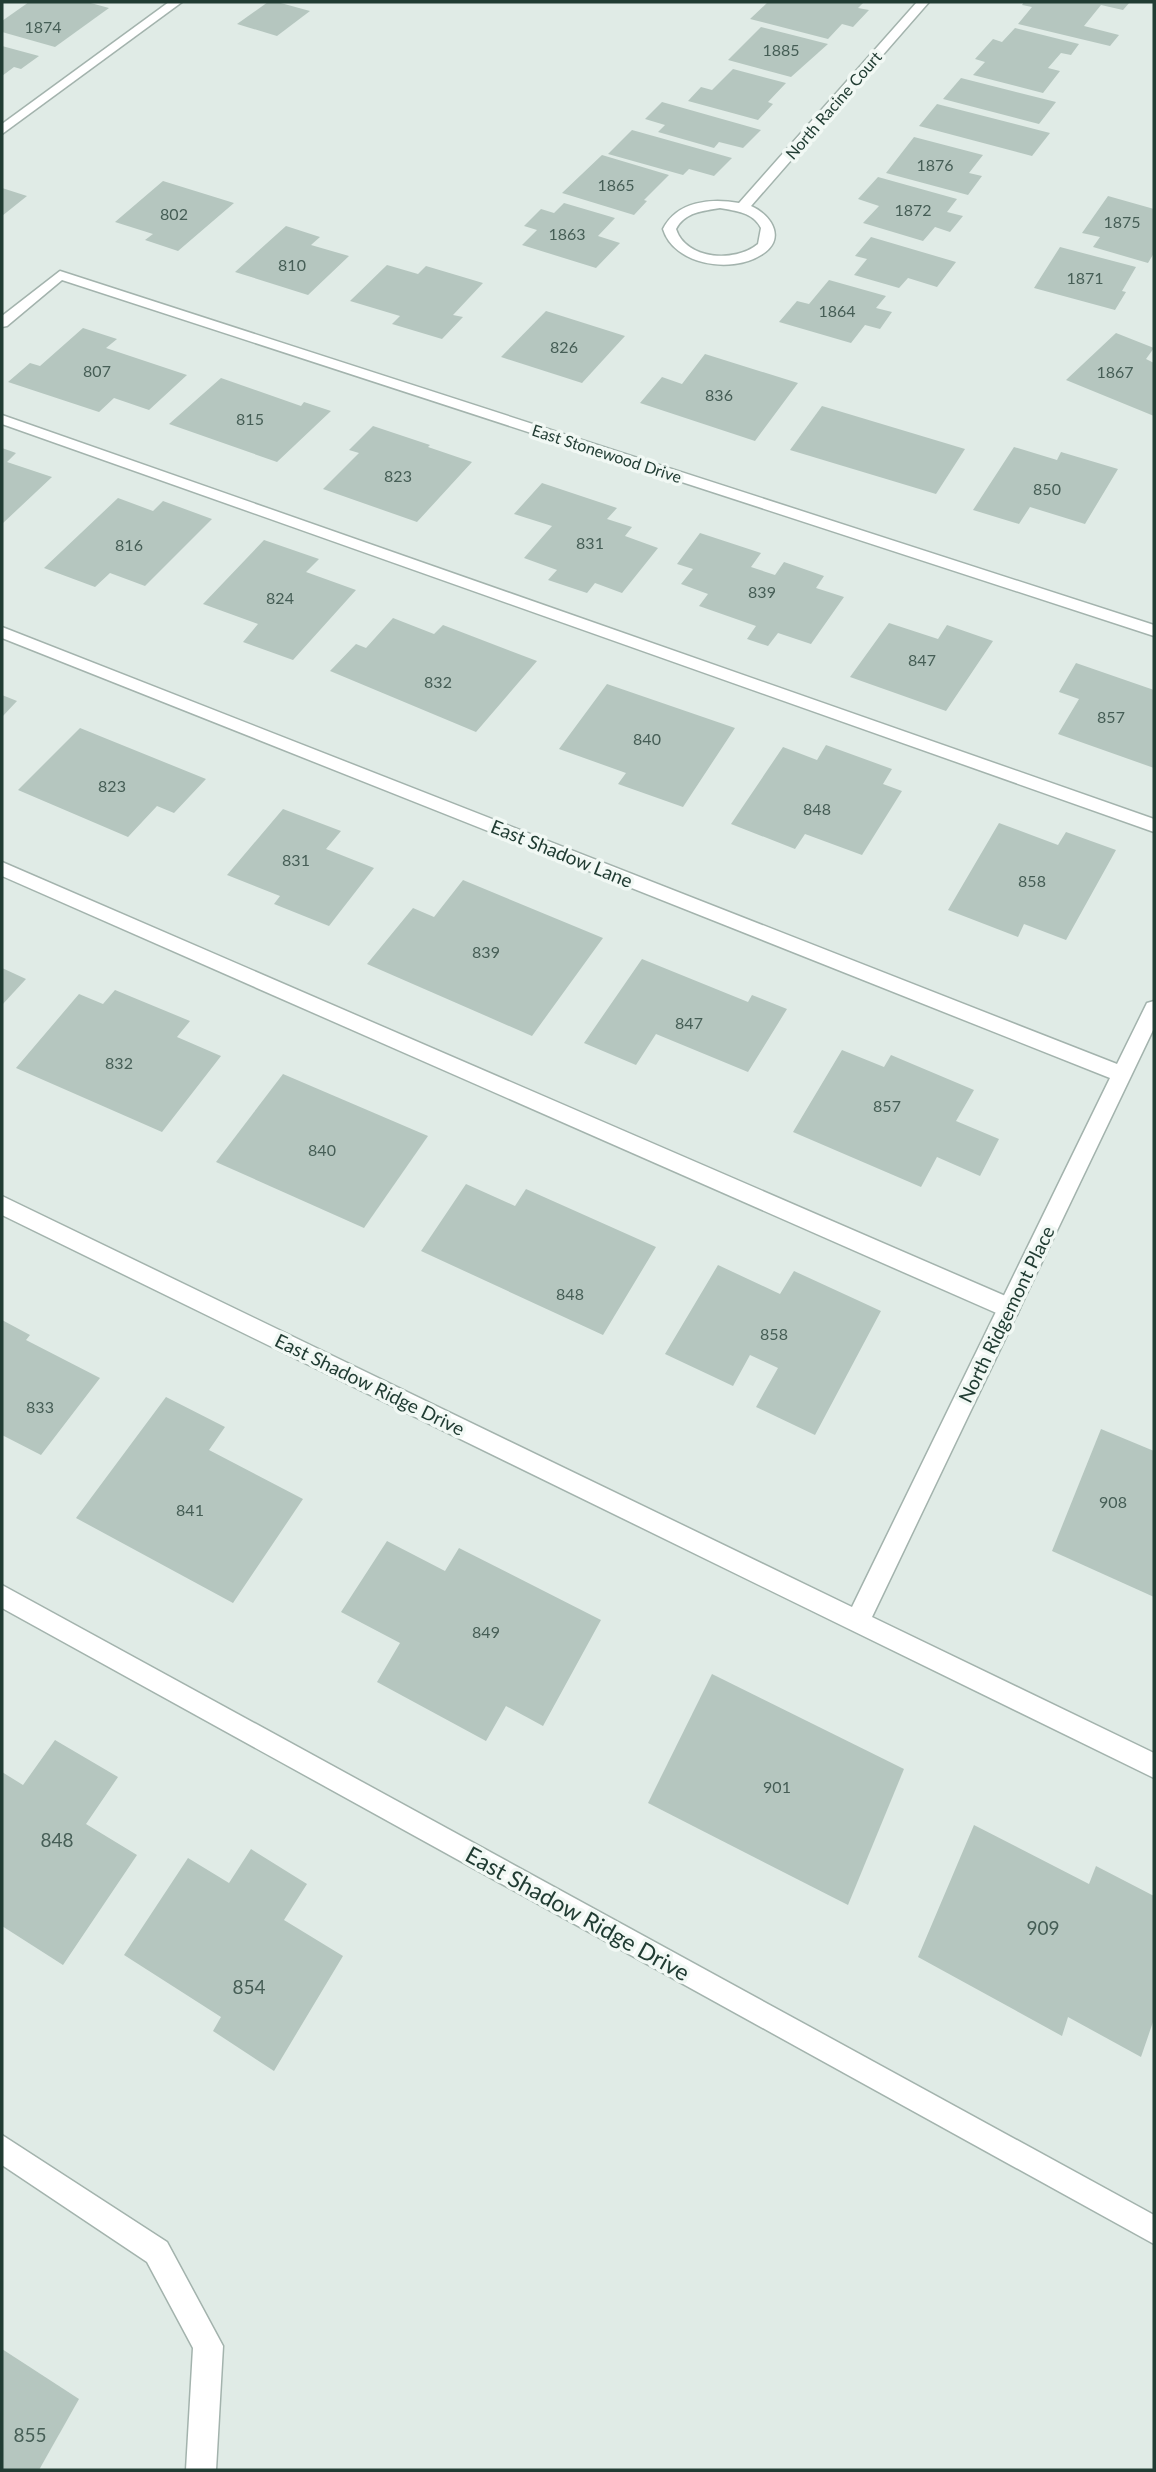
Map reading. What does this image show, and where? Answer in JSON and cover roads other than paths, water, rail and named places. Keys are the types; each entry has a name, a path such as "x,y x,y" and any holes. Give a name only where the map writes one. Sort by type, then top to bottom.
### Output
{"street":[{"path":"2,130 176,2"},
{"name":"North Racine Court","path":"742,208 923,2"},
{"path":"720,204 742,208 764,219 769,228 770,238 764,247 753,254 723,260 707,259 680,249 671,241 668,232 670,223 688,209 720,204"},
{"name":"East Stonewood Drive","path":"2,323 60,275 1154,631"},
{"path":"2,419 1154,826"},
{"name":"East Shadow Lane","path":"2,632 1122,1074"},
{"path":"2,869 1009,1308"},
{"name":"North Ridgemont Place","path":"858,1621 1154,1008"},
{"name":"East Shadow Ridge Drive","path":"2,1205 1154,1766"},
{"name":"East Shadow Ridge Drive","path":"2,1596 1154,2230"},
{"path":"2,2149 157,2252 208,2346 201,2470"}]}
